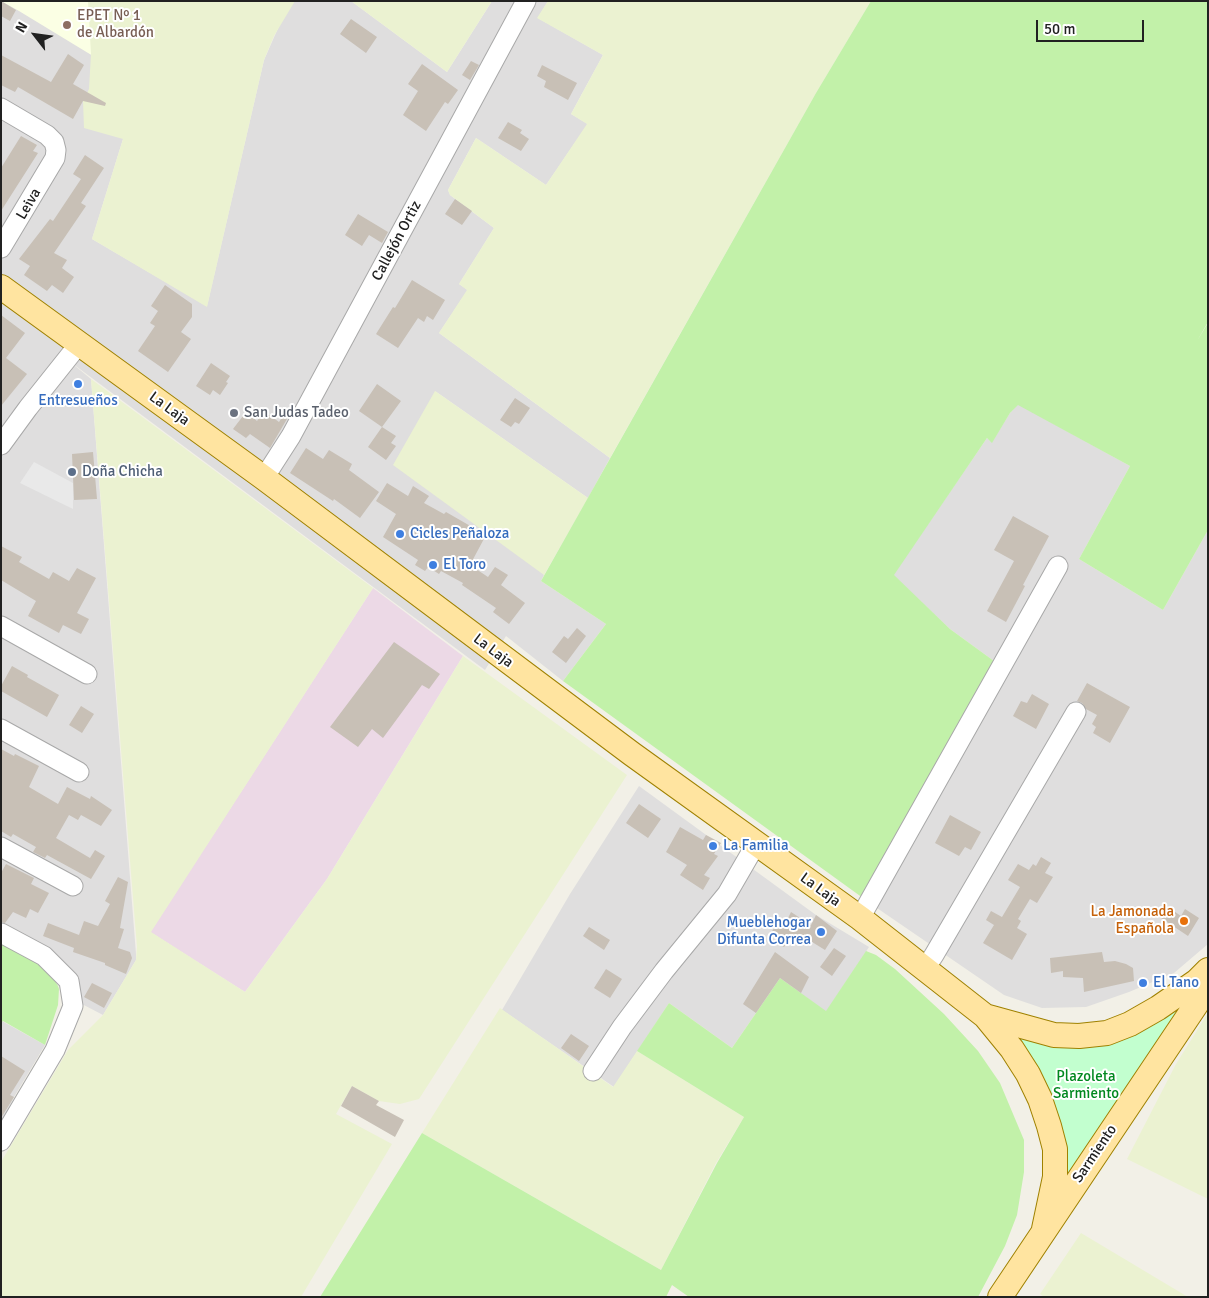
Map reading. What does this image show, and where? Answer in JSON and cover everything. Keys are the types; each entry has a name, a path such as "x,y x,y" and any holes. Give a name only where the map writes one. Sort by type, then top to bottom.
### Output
{"main road":[{"name":"La Laja","path":"1,287 264,478 512,665 860,918 985,1016 1012,1049 1028,1074 1040,1099 1049,1126 1054,1149 1055,1177 1044,1229"},
{"name":"La Laja","path":"985,1016 1054,1035 1079,1036 1107,1033 1130,1024 1158,1008 1197,981 1208,970"},
{"name":"Sarmiento","path":"1000,1297 1208,987"}],"street":[{"name":"Callejón Ortiz","path":"264,478 291,436 526,1"},
{"name":"Leiva","path":"1,108 47,135 54,142 56,150 55,158 1,248"},
{"path":"1,444 79,344"},
{"path":"860,918 1058,566"},
{"path":"1,626 86,674"},
{"path":"924,970 1076,712"},
{"path":"1,729 79,772"},
{"path":"594,1071 618,1033 664,971 727,894 756,844"},
{"path":"1,847 72,886"},
{"path":"1,933 44,956 69,981 73,1006 55,1050 1,1141"}],"shaded area":[{"path":"1,1 90,1 123,139 92,239 207,306 264,60 279,26 294,1 351,1 447,72 492,1 548,1 538,18 603,55 571,114 588,124 546,185 476,138 448,190 450,195 494,228 459,284 468,290 439,333 610,458 588,498 435,391 544,575 541,581 606,624 563,681 506,636 485,670 69,361 91,379 136,954 136,960 103,1015 80,1003 79,984 75,973 55,953 1,924"},
{"name":"EPET Nº 1 de Albardón","path":"1,1 90,1 93,56 19,11"},
{"path":"88,1 295,1 274,36 264,60 207,307 92,239 123,139 84,128 83,101 89,89 91,54"},
{"path":"351,1 492,1 447,72"},
{"path":"548,1 871,1 816,93 610,458 439,333 467,290 459,284 494,228 450,195 448,190 476,138 546,185 587,124 571,114 603,55 537,18"},
{"path":"91,379 373,588 151,932 245,992 327,879 463,656 627,775 419,1099 400,1104 379,1101 352,1086 336,1114 392,1144 301,1297 1,1297 1,1162 68,1050 103,1015 136,960 137,947"},
{"path":"435,391 588,498 544,575 393,465"},
{"path":"1018,404 1130,466 1079,559 1163,610 1208,530 1208,944 1174,973 1129,992 1086,1007 1042,1008 1004,995 874,906 1009,672 950,629 893,575 987,438 992,442 1010,413"},
{"path":"34,462 73,483 73,509 20,483"},
{"path":"373,588 463,656 327,879 245,992 150,932"},
{"path":"639,786 816,915 869,947 826,1012 780,978 732,1048 669,1003 614,1087 502,1010 570,894"},
{"path":"500,1008 613,1087 637,1051 744,1117 716,1163 661,1270 422,1133"},
{"path":"1208,1013 1208,1199 1127,1159 1176,1064"},
{"path":"2,1021 45,1045 14,1097 1,1126"},
{"path":"1081,1233 1188,1297 1044,1297 1040,1294"}],"green space":[{"path":"871,1 1208,1 1208,322 1197,341 1208,323 1208,530 1163,610 1079,559 1130,466 1018,405 1010,413 992,443 987,438 894,575 950,629 1009,672 874,906 563,681 606,624 541,581 816,93"},
{"path":"1,943 40,964 51,974 58,986 58,1005 45,1045 3,1021 1,1023"},
{"path":"866,951 876,955 895,969 944,1014 978,1051 1000,1083 1024,1140 1024,1172 1017,1215 1005,1246 978,1297 689,1297 672,1285 666,1297 320,1297 422,1133 661,1270 717,1163 744,1117 637,1051 669,1003 732,1048 780,978 826,1011"},
{"name":"Plazoleta Sarmiento","path":"1191,995 1062,1195 1007,1032 1022,1039 1062,1045"}],"building":[{"path":"1,1 16,10 10,21 1,16"},
{"path":"351,19 377,37 366,53 340,34"},
{"path":"68,54 84,65 73,84 106,103 105,106 83,101 73,119 18,87 15,92 1,85 1,55 51,82"},
{"path":"471,61 479,65 470,80 462,75"},
{"path":"422,64 458,90 448,104 445,102 426,131 403,115 418,91 408,84"},
{"path":"542,65 577,83 568,100 544,87 546,81 537,76"},
{"path":"508,122 522,130 520,133 529,139 521,151 498,138"},
{"path":"21,136 37,145 33,151 38,153 1,211 1,168"},
{"path":"85,155 104,168 81,203 86,206 54,253 67,260 62,268 74,277 63,293 52,285 47,291 24,275 30,266 19,259 50,219 53,221 81,179 73,174"},
{"path":"455,199 472,211 462,225 445,214"},
{"path":"358,214 388,232 382,243 369,235 362,246 345,235"},
{"path":"412,280 445,300 433,320 427,316 424,322 418,318 398,348 376,334"},
{"path":"165,285 192,304 192,317 181,332 191,339 168,372 138,351 155,326 150,323 158,311 151,306"},
{"path":"1,315 25,333 6,358 27,374 1,406"},
{"path":"211,363 230,376 220,395 213,390 210,395 196,386"},
{"path":"377,384 401,401 382,427 359,411"},
{"path":"515,398 530,408 519,424 515,422 511,427 500,420"},
{"path":"264,411 279,422 283,416 287,419 270,448 250,434 246,438 233,429 246,412 257,421"},
{"path":"382,427 396,436 391,443 396,446 386,460 368,447"},
{"path":"306,448 323,459 329,450 352,464 349,470 379,492 360,518 334,499 333,501 290,473"},
{"path":"93,452 97,499 74,500 72,454"},
{"path":"387,483 408,496 413,486 429,496 424,503 444,514 446,512 486,535 470,565 488,577 495,567 508,575 501,585 525,603 509,624 493,612 496,608 462,585 463,583 441,571 439,574 428,567 425,571 415,565 418,560 383,537 396,514 376,501"},
{"path":"1013,516 1049,536 1006,622 987,611 1014,561 994,550"},
{"path":"1,546 22,557 19,562 49,579 53,572 69,581 77,568 96,578 77,613 89,619 81,634 63,625 59,633 28,616 36,601 1,580"},
{"path":"577,628 586,636 566,663 552,652 564,636 568,639"},
{"path":"394,642 440,674 429,689 422,685 383,738 372,729 358,747 330,727"},
{"path":"12,666 59,695 47,717 1,691 1,686"},
{"path":"1087,683 1130,707 1110,743 1093,733 1096,727 1092,724 1097,715 1077,701"},
{"path":"1032,694 1049,704 1036,729 1013,716 1021,701 1027,703"},
{"path":"81,706 94,714 82,733 69,725"},
{"path":"1,749 39,766 29,787 58,804 67,787 90,799 91,796 112,810 101,826 81,815 78,820 69,815 56,838 90,858 95,850 105,856 91,879 47,855 45,858 33,852 36,847 13,834 11,837 1,831"},
{"path":"639,804 661,819 648,838 626,823"},
{"path":"950,815 981,832 971,850 965,847 959,856 935,843"},
{"path":"680,827 703,840 706,835 721,843 714,854 718,856 704,875 710,878 703,890 680,875 687,865 666,852"},
{"path":"1041,857 1051,863 1045,873 1053,877 1037,903 1030,899 1018,919 1021,921 1017,928 1027,934 1012,960 983,943 994,925 986,920 991,911 1002,917 1020,887 1008,880 1018,864 1029,870 1033,864 1036,866"},
{"path":"6,864 34,878 31,884 49,893 38,913 30,909 26,918 13,912 5,923 1,922 1,873"},
{"path":"118,877 128,882 120,928 124,929 118,948 130,952 132,958 126,974 105,965 105,963 73,952 74,948 43,936 48,923 79,935 84,921 98,926 110,904 105,901"},
{"path":"1165,905 1181,916 1185,909 1199,918 1188,936 1158,916"},
{"path":"791,912 811,925 816,915 837,931 825,950 804,937 801,942 793,936 784,947 774,941 778,937 771,933 780,918 786,922"},
{"path":"589,927 610,940 604,950 583,936"},
{"path":"834,948 846,956 832,976 820,967"},
{"path":"775,952 809,977 801,993 780,978 756,1013 743,1004"},
{"path":"1102,952 1104,962 1115,961 1133,968 1134,981 1084,992 1083,978 1063,977 1063,971 1051,973 1050,958"},
{"path":"606,969 622,979 610,998 594,988"},
{"path":"92,983 112,993 104,1008 84,997"},
{"path":"571,1034 589,1046 579,1061 561,1048"},
{"path":"1,1056 25,1071 10,1095 14,1097 1,1118"},
{"path":"352,1086 379,1101 376,1105 404,1120 395,1137 341,1106"}],"place":[{"name":"EPET Nº 1 de Albardón","path":"67,25"},
{"name":"Entresueños","path":"78,384"},
{"name":"San Judas Tadeo","path":"234,413"},
{"name":"Doña Chicha","path":"72,472"},
{"name":"Cicles Peñaloza","path":"400,534"},
{"name":"El Toro","path":"433,565"},
{"name":"La Familia","path":"713,846"},
{"name":"La Jamonada Española","path":"1184,921"},
{"name":"Mueblehogar Difunta Correa","path":"821,932"},
{"name":"El Tano","path":"1143,983"}]}
